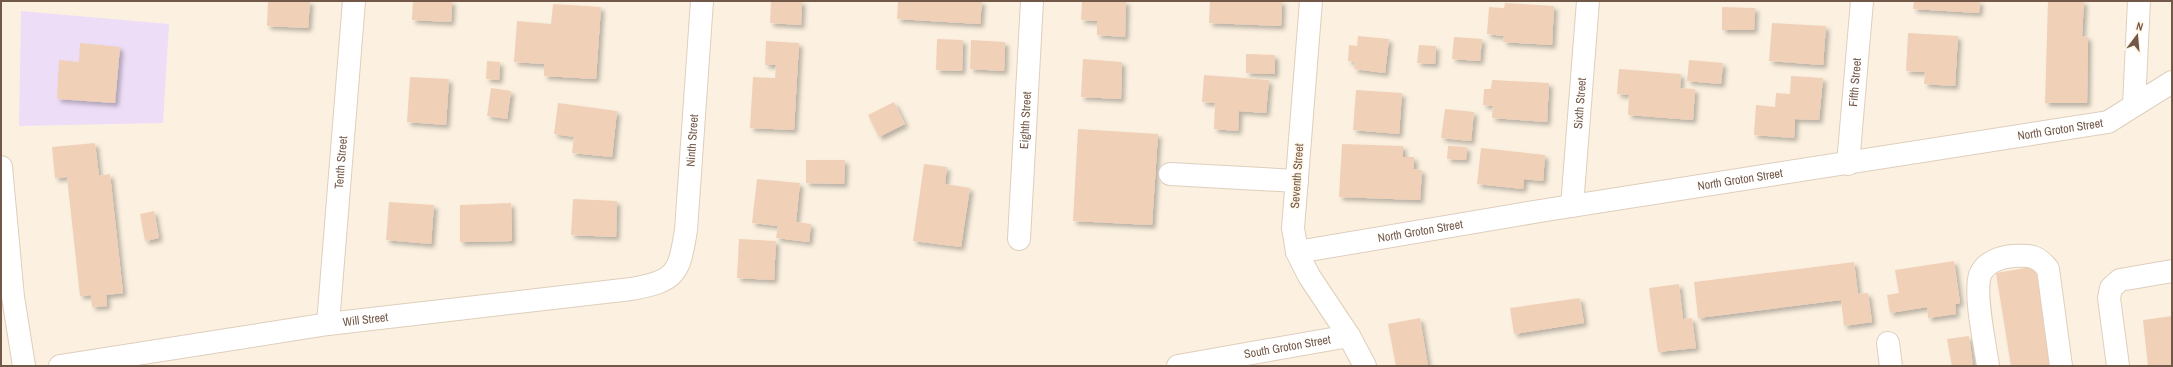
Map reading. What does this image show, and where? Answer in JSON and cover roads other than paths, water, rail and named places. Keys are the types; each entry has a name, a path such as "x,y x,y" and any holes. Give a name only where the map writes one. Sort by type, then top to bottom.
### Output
{"street":[{"name":"Tenth Street","path":"328,324 354,1"},
{"name":"Ninth Street","path":"672,277 680,263 686,230 702,1"},
{"name":"Eighth Street","path":"1019,240 1032,1"},
{"name":"Seventh Street","path":"1311,1 1293,228 1297,252 1309,276 1349,336 1365,366"},
{"name":"Sixth Street","path":"1572,206 1588,1"},
{"name":"Fifth Street","path":"1848,164 1862,1"},
{"path":"2134,105 2138,1"},
{"name":"North Groton Street","path":"1297,252 1572,206 1848,164 2108,122 2172,82"},
{"path":"1,167 13,297 24,366"},
{"path":"1170,174 1297,181"},
{"path":"1988,366 1978,292 1981,274 1989,264 2003,257 2029,255 2040,259 2048,269 2060,366"},
{"path":"2118,366 2109,298 2111,288 2120,280 2172,271"},
{"name":"Will Street","path":"60,366 328,324 631,289 652,285 672,277"},
{"name":"South Groton Street","path":"1178,366 1349,336"},
{"path":"1888,344 1891,366"}]}
